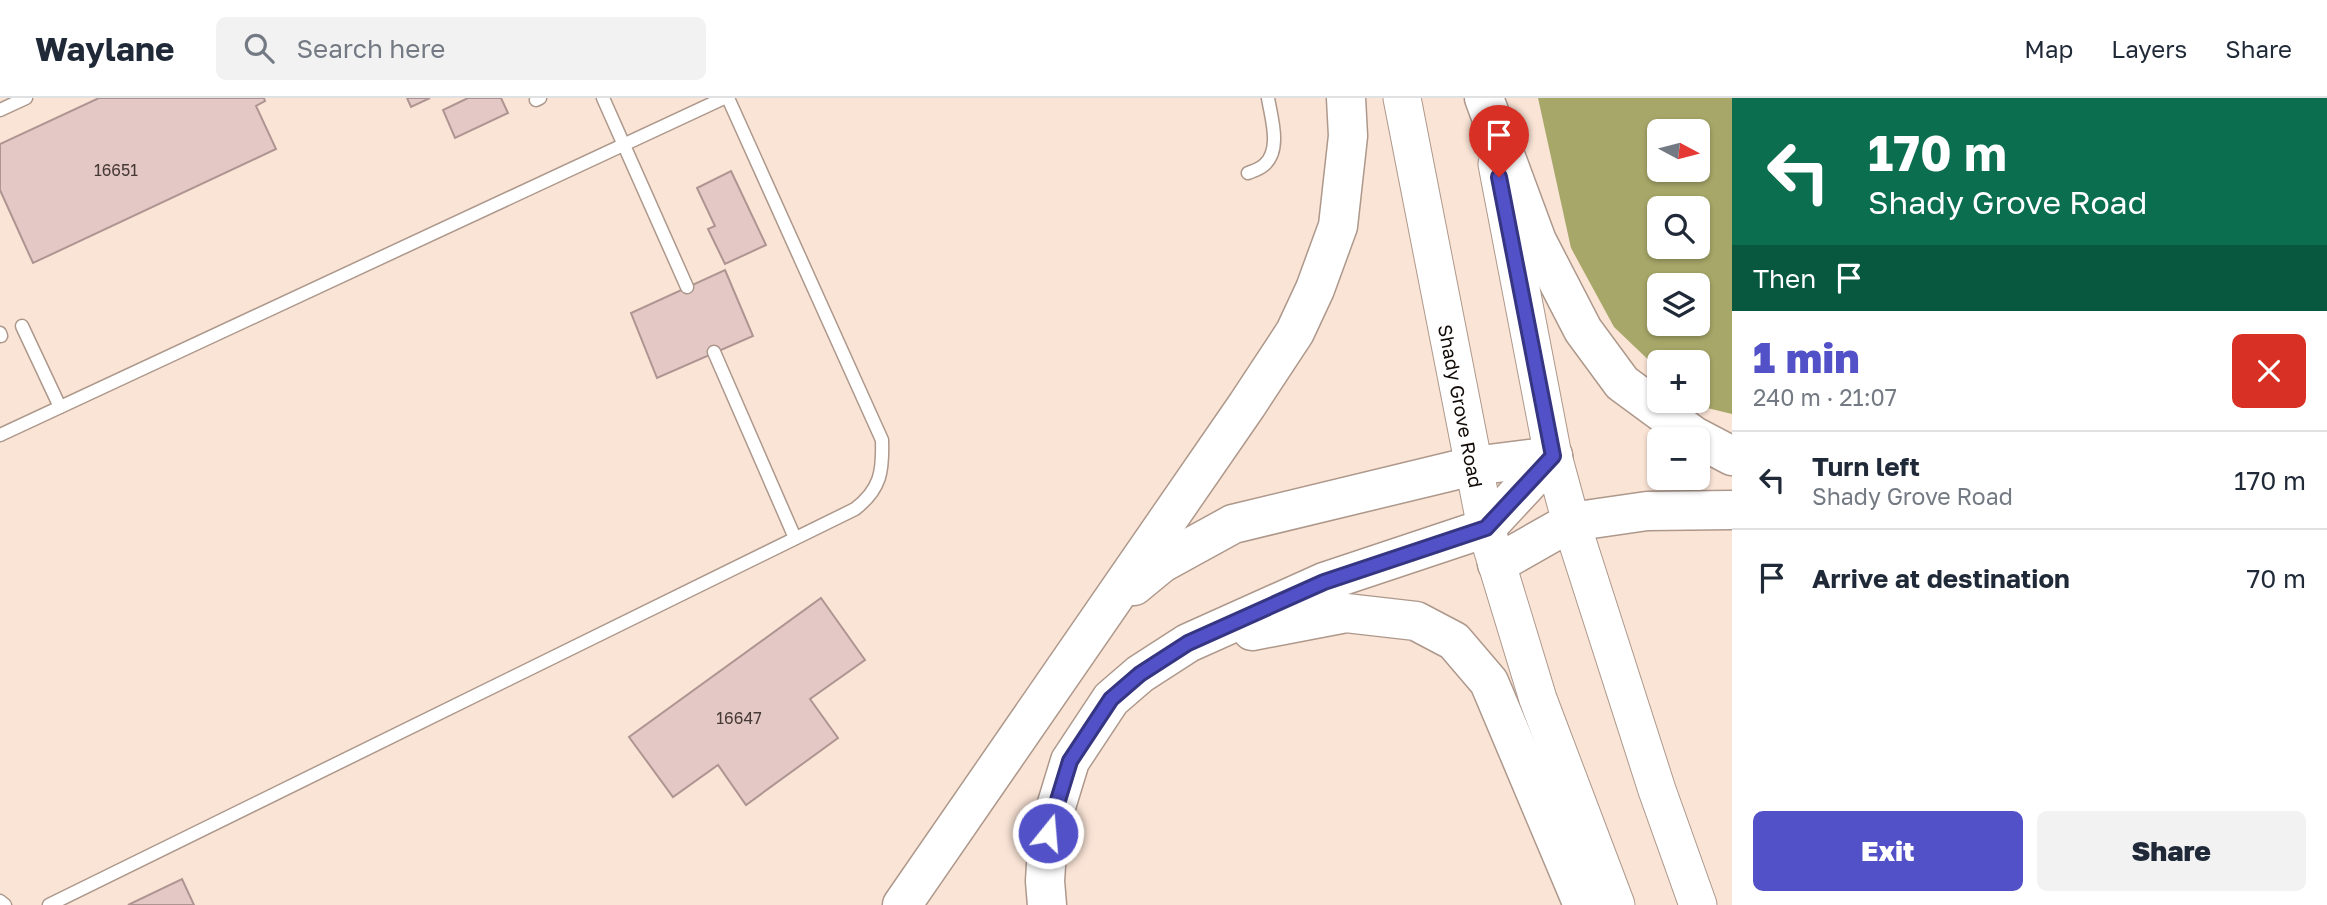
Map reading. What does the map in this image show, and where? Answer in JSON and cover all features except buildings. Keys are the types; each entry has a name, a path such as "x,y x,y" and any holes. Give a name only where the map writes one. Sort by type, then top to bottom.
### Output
{"highway":[{"path":"902,905 1295,332 1315,289 1338,226 1348,136 1346,98"},
{"path":"1484,98 1537,241 1583,330 1622,383 1694,436 1732,456"},
{"path":"1105,609 1162,563 1233,524 1473,466 1553,456"},
{"path":"1047,905 1045,881 1048,833 1070,761 1111,699 1140,674 1188,643 1324,582 1486,528 1553,456"},
{"path":"1497,564 1571,522 1647,512 1732,510"},
{"path":"1188,643 1346,613 1416,621 1454,641 1489,682 1583,905"}],"main road":[{"name":"Shady Grove Road","path":"1402,98 1486,528 1538,699 1616,905"},
{"path":"1484,98 1553,456 1571,522 1653,778 1698,905"}],"lane":[{"path":"0,110 26,98"},
{"path":"603,98 687,288"},
{"path":"0,435 726,98 882,440 878,482 869,498 855,509 50,905"},
{"path":"1248,173 1265,165 1273,147 1274,129 1268,98"},
{"path":"22,326 60,407"},
{"path":"714,352 795,538"},
{"path":"0,901 5,905"}],"shaded area":[{"path":"1538,98 1732,98 1732,414 1710,409 1710,350 1647,350 1647,359 1614,327 1571,248"}],"route":[{"path":"1048,833 1070,761 1111,699 1140,674 1188,643 1324,582 1486,528 1553,456 1499,177"}]}
